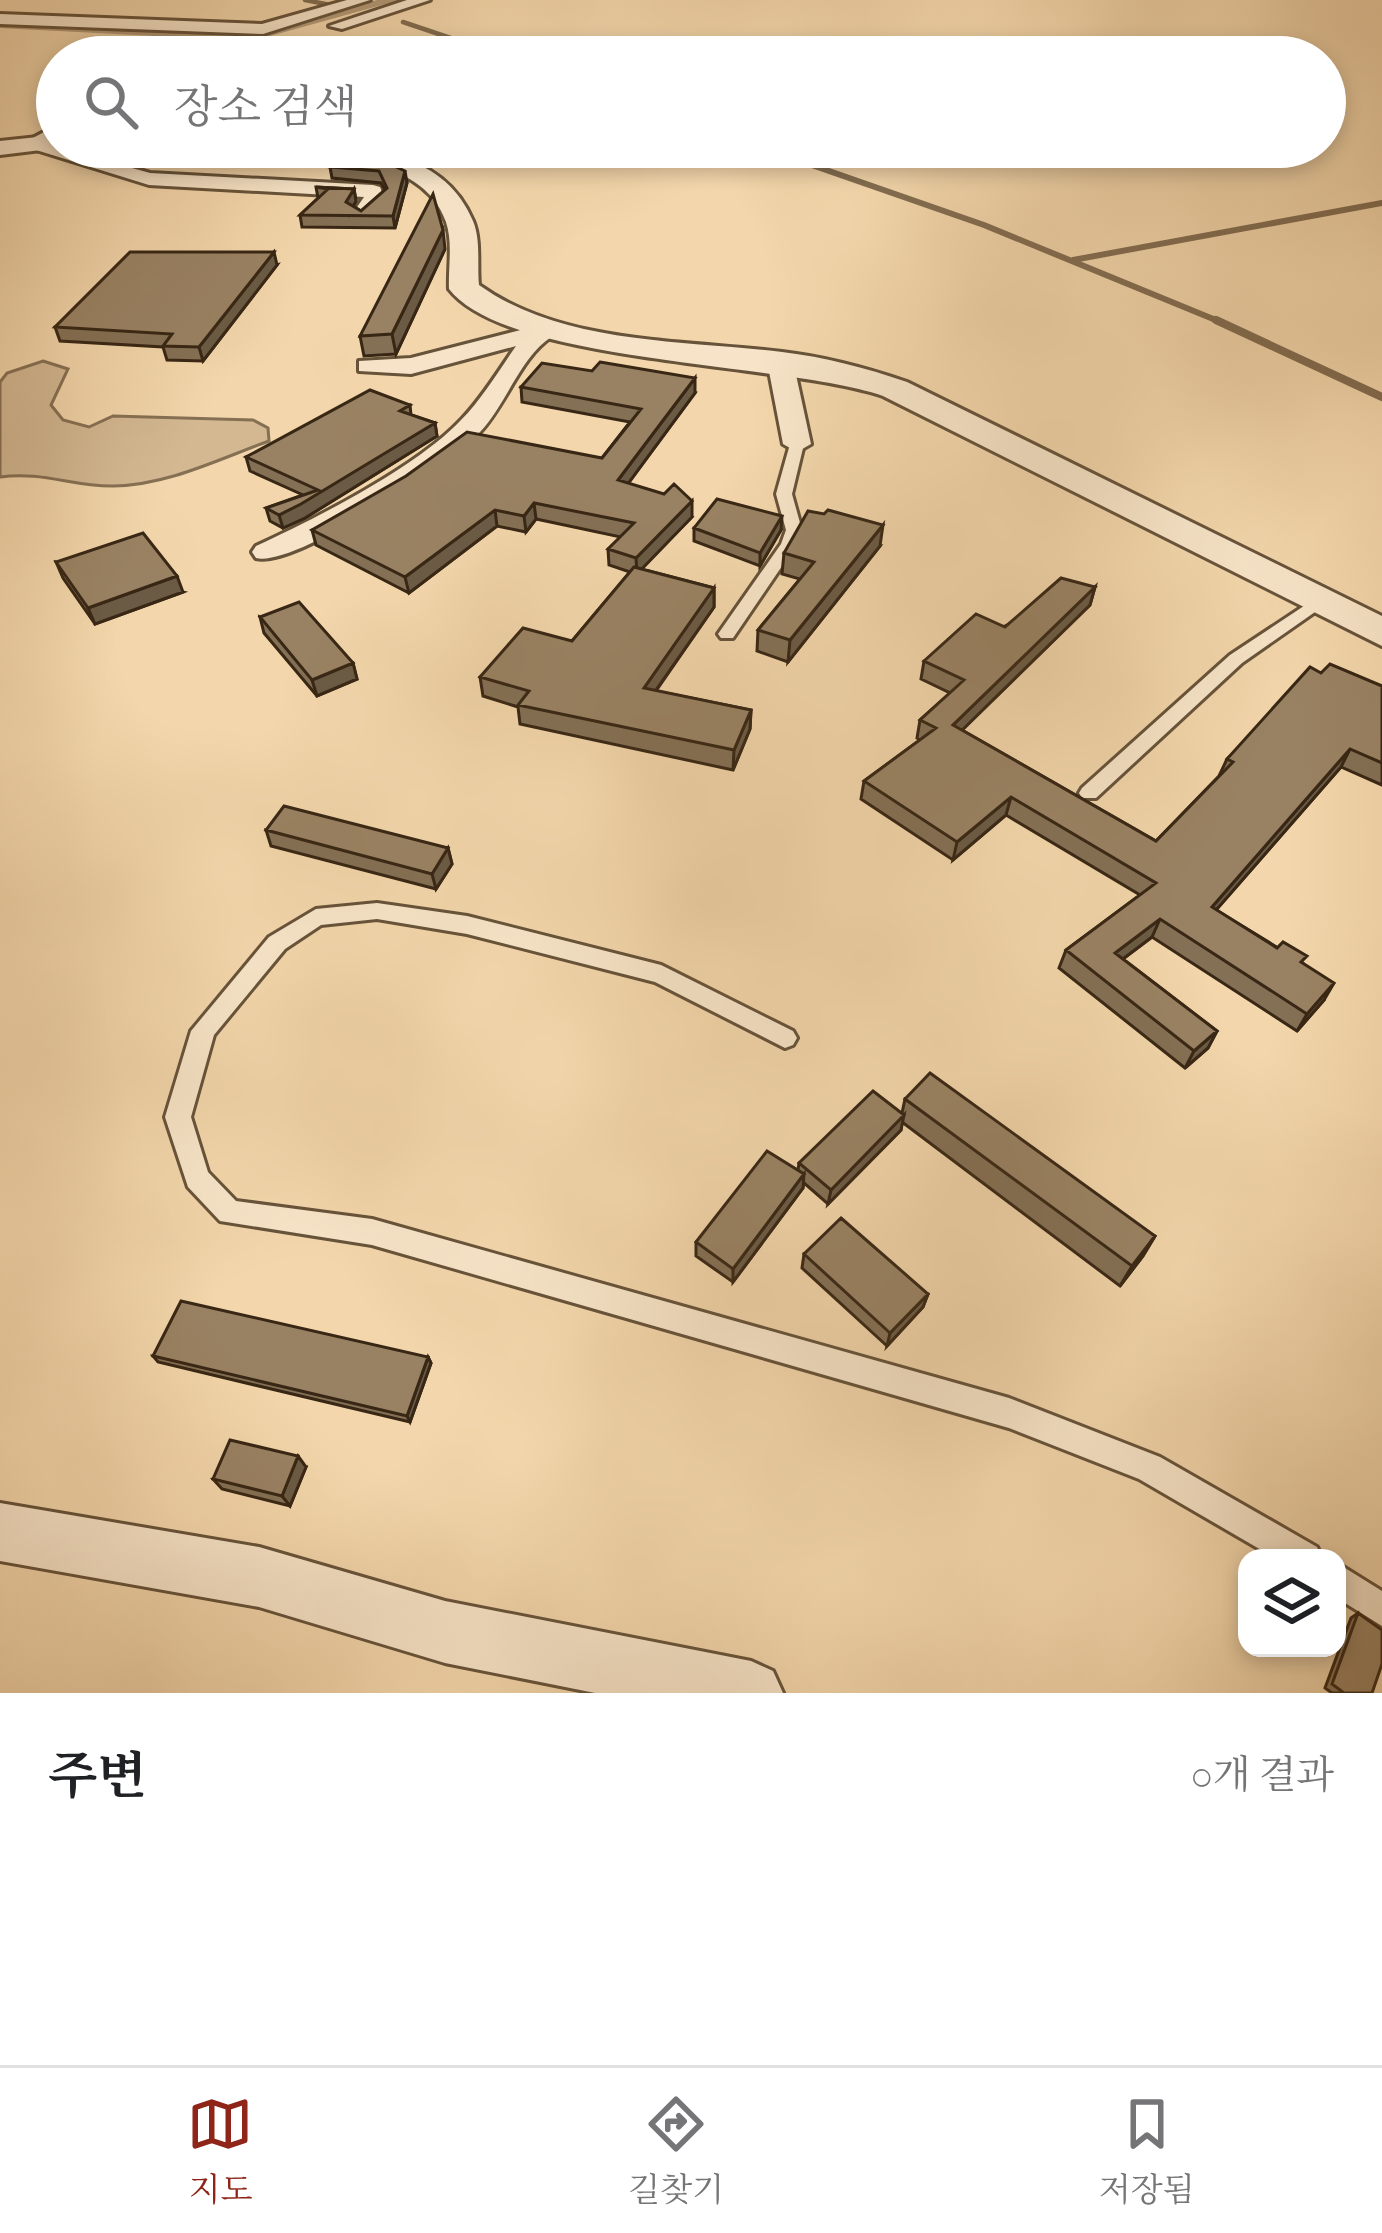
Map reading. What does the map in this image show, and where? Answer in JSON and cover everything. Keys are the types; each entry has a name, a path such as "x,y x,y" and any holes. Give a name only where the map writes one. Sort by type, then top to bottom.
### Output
{"street":[{"path":"0,19 262,29 363,0"},
{"path":"301,36 423,0"},
{"path":"29,145 36,141"},
{"path":"0,148 36,144"},
{"path":"29,145 36,147"},
{"path":"110,168 149,179 373,191 375,199 363,213"},
{"path":"395,168 428,181 460,224 464,289 476,302 542,332 780,362 878,381 1382,633"},
{"path":"368,366 411,366 542,332"},
{"path":"267,552 311,532 471,426 542,332"},
{"path":"780,362 796,443"},
{"path":"0,1532 259,1577 445,1632 751,1693"}],"lane":[{"path":"727,634 789,544 794,530 784,494 796,443"},
{"path":"1089,793 1236,658 1319,601"},
{"path":"785,1038 661,974 422,918 377,911 316,917 277,943 202,1031 178,1117 197,1179 229,1212 372,1232 1009,1413 1149,1468 1290,1549"},
{"path":"1346,1585 1382,1610"}],"shaded area":[{"path":"43,361 68,369 51,405 63,420 89,427 113,416 253,420 268,428 269,441 193,470 134,485 0,477 0,382 7,373"}],"building":[{"path":"342,168 405,171 393,216 300,215 328,189 316,187 354,189 346,202 361,211 387,188 379,171"},
{"path":"433,194 443,230 392,334 360,336"},
{"path":"130,252 274,252 199,347 163,346 172,334 55,327"},
{"path":"600,362 695,378 618,480 664,494 674,484 692,501 636,558 608,549 634,523 534,503 524,516 495,510 405,577 312,530 406,476 467,432 602,458 641,409 521,387 542,363 592,371"},
{"path":"370,390 410,405 400,411 435,423 301,504 279,515 266,508 318,490 246,457"},
{"path":"717,499 782,516 760,553 694,528"},
{"path":"828,510 883,525 790,640 758,630 814,562 784,553 808,511 824,514"},
{"path":"143,533 177,576 88,608 56,562"},
{"path":"634,567 714,588 644,688 751,710 734,750 518,705 529,691 480,677 523,628 572,641"},
{"path":"1061,578 1095,587 953,725 1156,841 1233,762 1227,759 1310,667 1321,673 1330,664 1382,686 1382,763 1350,749 1212,907 1277,948 1283,942 1307,956 1301,962 1334,983 1307,1014 1160,919 1115,953 1217,1031 1194,1051 1066,950 1156,883 1011,797 957,842 864,781 936,728 920,720 964,680 924,661 976,614 1005,627"},
{"path":"299,602 353,663 312,680 260,617"},
{"path":"284,806 448,848 432,874 266,830"},
{"path":"930,1073 1155,1236 1132,1266 905,1099"},
{"path":"873,1091 904,1115 831,1190 799,1163"},
{"path":"767,1151 804,1174 733,1269 696,1242"},
{"path":"841,1218 928,1294 890,1333 804,1254"},
{"path":"181,1301 428,1357 407,1416 153,1356"},
{"path":"230,1440 298,1456 282,1496 213,1479"},
{"path":"1358,1613 1382,1630 1382,1664 1372,1693 1344,1693 1332,1684 1342,1657 1346,1657"}],"waterway":[{"path":"305,0 336,6"},
{"path":"256,36 393,0"},
{"path":"403,22 445,36"},
{"path":"0,24 233,36"},
{"path":"820,168 984,225 1218,321"},
{"path":"1073,260 1382,203"},
{"path":"1218,321 1223,323"},
{"path":"1218,321 1382,397"}]}
